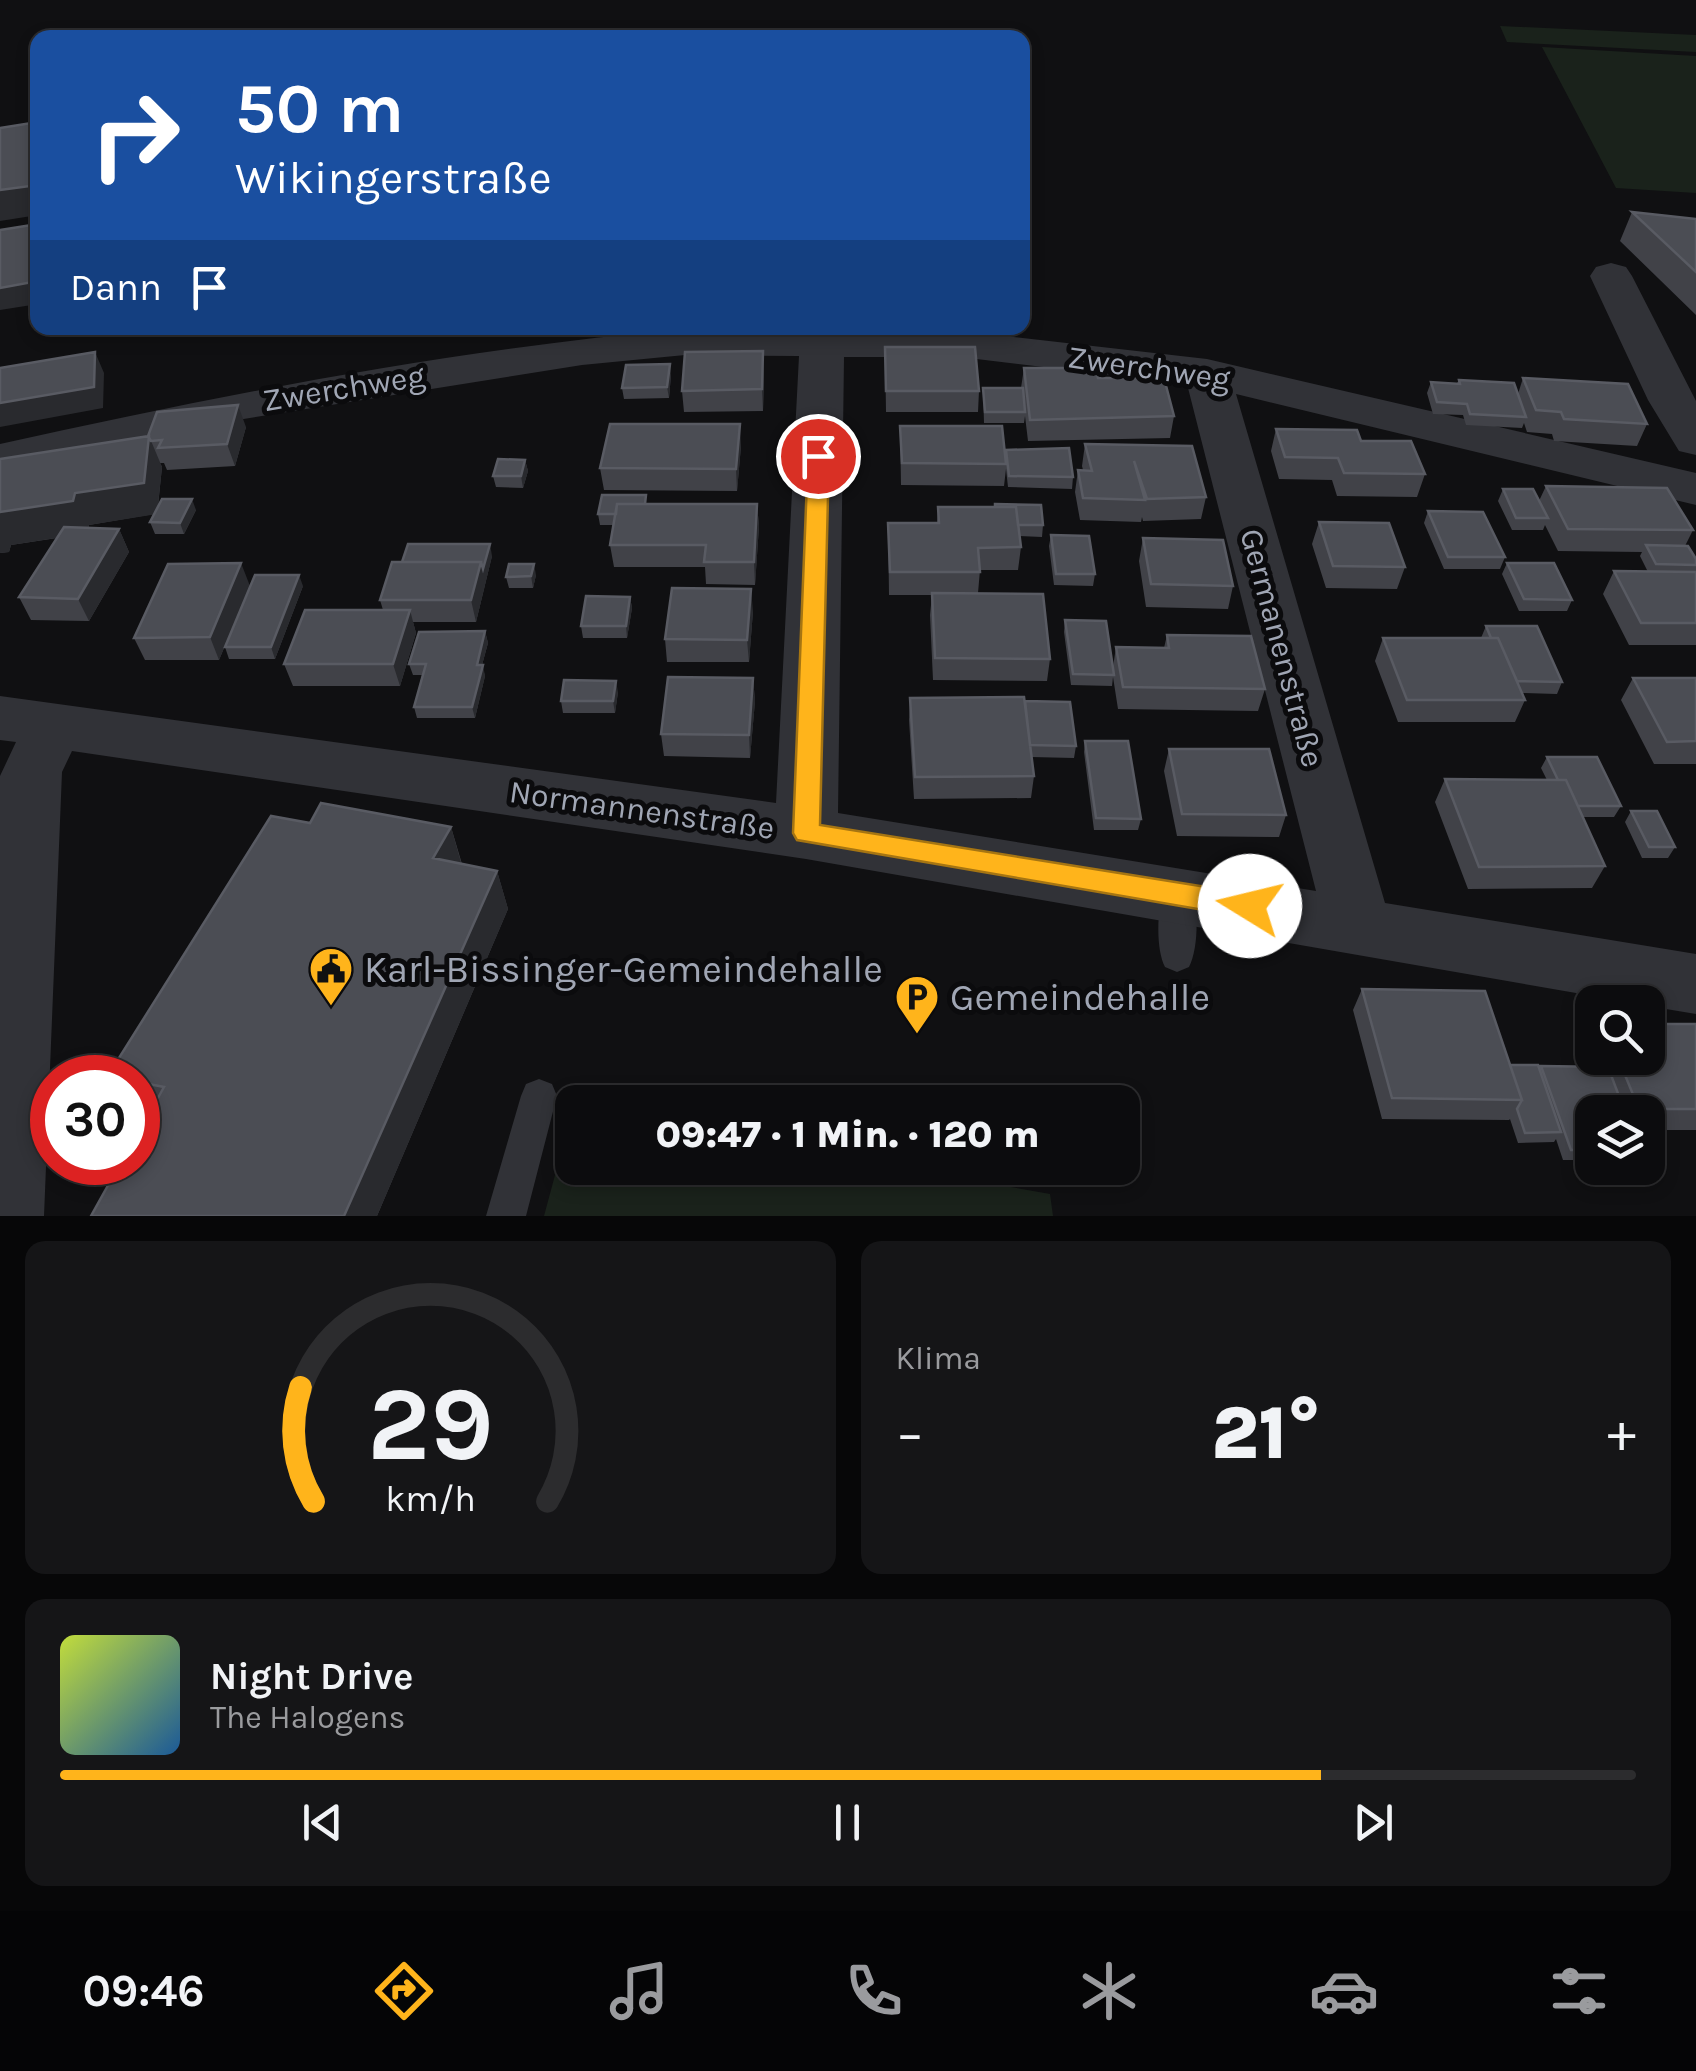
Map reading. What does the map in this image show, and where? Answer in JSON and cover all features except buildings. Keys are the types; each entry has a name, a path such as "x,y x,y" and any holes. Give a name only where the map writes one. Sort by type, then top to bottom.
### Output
{"street":[{"path":"1610,276 1649,351 1665,394 1696,440"},
{"name":"Zwerchweg","path":"0,459 225,408 582,351 685,342 960,344 1207,373 1696,489"},
{"path":"806,833 822,344"},
{"path":"1649,351 1696,354"},
{"name":"Germanenstraße","path":"1207,373 1358,924"},
{"path":"6,1216 31,772 27,723"},
{"name":"Normannenstraße","path":"27,723 806,833 1696,984"}],"lane":[{"path":"1177,957 1178,894"},
{"path":"506,1216 539,1096"}],"shaded area":[{"path":"1500,26 1696,35 1696,52 1507,42"},
{"path":"1542,47 1696,56 1696,193 1616,188"},
{"path":"555,1175 555,1185 999,1185 1050,1194 1053,1216 544,1216"}],"place":[{"name":"Karl-Bissinger-Gemeindehalle","path":"331,1007"},
{"name":"Gemeindehalle","path":"917,1035"}],"route":[{"path":"818,456 806,833 1250,906"}]}
